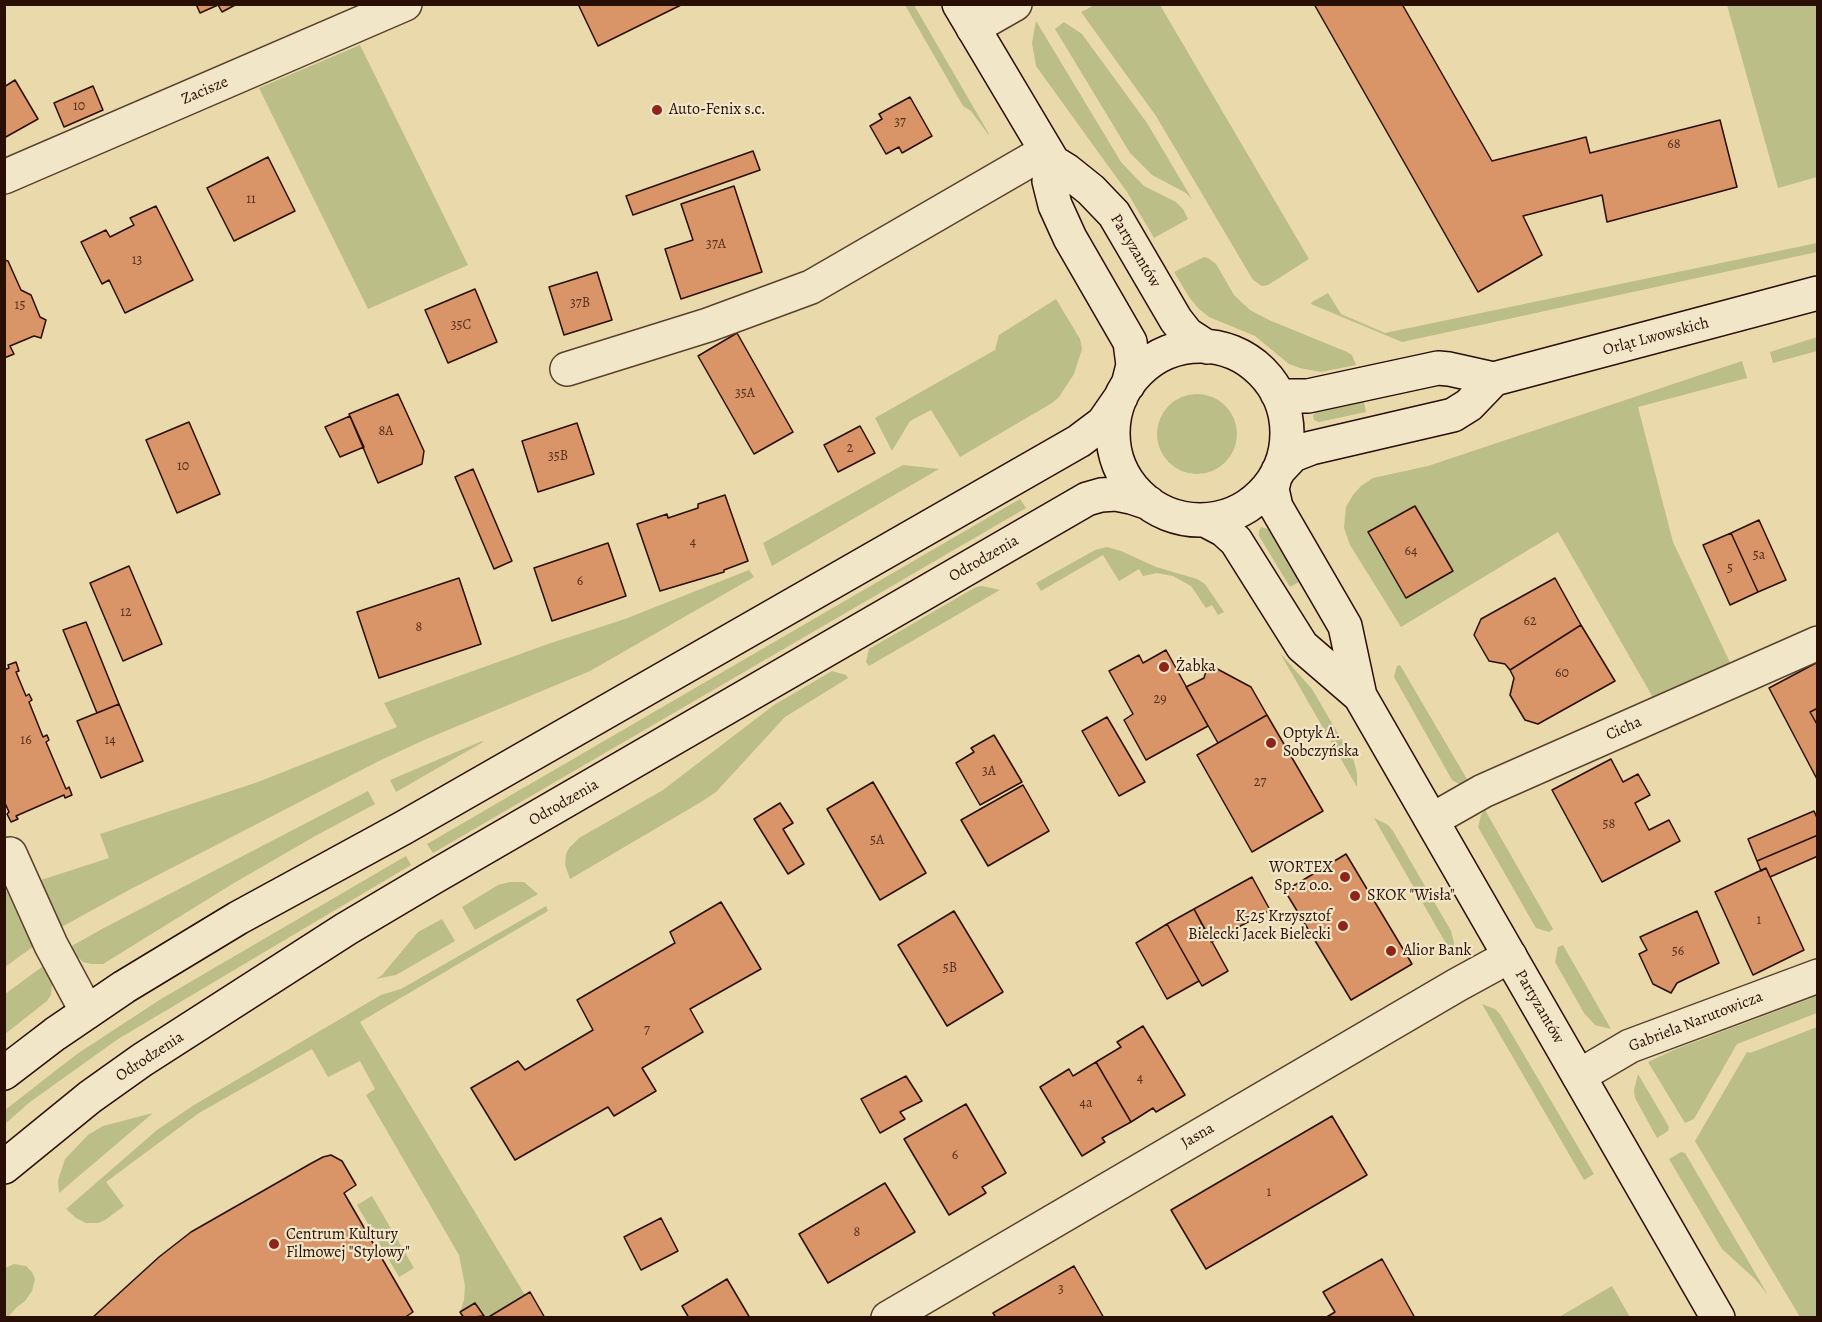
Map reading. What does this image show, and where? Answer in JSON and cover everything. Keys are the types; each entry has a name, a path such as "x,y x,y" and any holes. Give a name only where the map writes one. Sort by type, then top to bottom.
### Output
{"main road":[{"name":"Zacisze","path":"4,177 405,4"},
{"path":"966,16 1015,4"},
{"name":"Partyzantów","path":"966,16 1049,157 1091,190 1114,214 1176,320 1187,334 1207,347"},
{"path":"567,369 708,325 811,287 1049,157 1049,181 1055,205 1070,238 1130,342 1132,365 1114,422 1114,448 1130,485 1149,503 1176,517 1205,520 1226,517 1245,507 1262,494 1288,459 1298,452 1453,415 1469,405 1494,379"},
{"name":"Orląt Lwowskich","path":"1277,393 1284,396 1308,396 1438,368 1494,379 1818,293"},
{"path":"4,1073 87,1012 172,957 248,912 403,828 1079,441 1103,423 1125,391 1146,366 1157,358 1181,349 1207,347 1222,349 1248,360 1269,380 1277,393 1286,418 1286,445 1277,474"},
{"name":"Partyzantów","path":"1277,474 1272,489 1278,511 1346,626 1360,696 1718,1317"},
{"name":"Odrodzenia","path":"4,1167 90,1097 142,1060 346,929 432,878 1088,499 1116,494 1149,503"},
{"name":"Partyzantów","path":"1205,520 1224,530 1236,541 1302,646 1360,696"},
{"name":"Cicha","path":"1432,820 1483,791 1818,643"},
{"path":"4,856 10,854 51,945 87,1012"},
{"name":"Jasna","path":"888,1317 1446,991 1510,956"},
{"name":"Gabriela Narutowicza","path":"1579,1076 1630,1046 1818,976"}],"green space":[{"path":"905,5 914,5 989,134 971,111 963,106"},
{"path":"1095,5 1160,5 1309,259 1268,285 1262,286 1253,280 1156,116 1081,12"},
{"path":"1727,5 1817,5 1817,177 1778,188"},
{"path":"1036,21 1121,162 1144,186 1176,202 1188,219 1154,238 1127,192 1036,66 1032,43"},
{"path":"1064,22 1082,34 1147,123 1192,199 1186,193 1152,175 1130,153 1055,29"},
{"path":"360,45 468,265 368,309 259,88"},
{"path":"1817,243 1817,252 1402,342 1311,304 1328,293 1341,314 1385,333"},
{"path":"1204,257 1216,264 1234,295 1250,310 1347,352 1352,355 1356,365 1321,372 1300,368 1289,364 1255,336 1209,317 1189,297 1174,272"},
{"path":"1056,299 1080,339 1082,349 1074,374 1059,397 960,457 931,410 910,421 892,451 875,418 995,350 999,335"},
{"path":"1817,337 1817,351 1773,363 1770,352"},
{"path":"1742,361 1747,378 1638,407 1673,542 1733,669 1655,701 1558,532 1401,627 1350,545 1344,528 1346,507 1361,486 1373,478 1428,466"},
{"path":"1197,394 1212,397 1225,406 1234,419 1237,434 1234,449 1225,462 1212,471 1197,474 1182,471 1169,462 1160,449 1157,434 1160,419 1169,406 1182,397"},
{"path":"1364,402 1366,412 1319,422 1314,420 1313,415 1317,412"},
{"path":"903,465 939,469 772,566 763,543"},
{"path":"1020,499 1026,508 433,853 427,844"},
{"path":"1261,527 1268,529 1299,582 1290,587 1259,536"},
{"path":"1107,547 1156,567 1197,579 1205,584 1224,612 1218,615 1212,605 1206,608 1191,586 1173,576 1157,573 1143,576 1139,569 1119,581 1103,555 1041,591 1036,583 1095,550"},
{"path":"749,570 754,577 590,671 377,762 56,930 5,967 4,892 109,858 100,834 258,782 397,727 384,703 625,619"},
{"path":"976,587 1000,590 869,666 866,662 869,649"},
{"path":"1280,653 1312,689 1354,761 1357,787"},
{"path":"1400,665 1471,786 1461,785 1452,780 1394,677 1397,666"},
{"path":"832,671 846,675 848,678 785,717 716,792 570,879 565,865 566,854 579,838 663,790 774,705"},
{"path":"483,742 396,792 390,780"},
{"path":"368,791 375,804 234,883 103,964 83,962 68,948 102,929"},
{"path":"1485,810 1553,929 1549,932 1536,928 1478,827"},
{"path":"1374,818 1388,825 1393,831 1451,931 1454,943 1452,954"},
{"path":"406,856 411,865 118,1039 30,1102 5,1124 5,1110 77,1054 161,999"},
{"path":"524,882 538,894 475,930 462,907 498,885"},
{"path":"546,906 548,911 360,1022 525,1295 487,1317 475,1303 460,1312 465,1286 459,1255 366,1095 375,1089 360,1061 328,1077 312,1049 199,1113 106,1182 124,1206 105,1220 98,1223 86,1223 66,1209 157,1130 194,1105 381,995 401,989"},
{"path":"442,919 455,941 396,975 376,979 382,975 418,932"},
{"path":"1563,945 1611,1029 1595,1025 1584,1013 1555,962 1558,947"},
{"path":"46,964 53,976 51,995 47,1001 5,1034 5,994"},
{"path":"1817,996 1817,1013 1737,1044 1694,1119 1685,1123 1648,1062 1676,1049"},
{"path":"1482,1004 1495,1009 1500,1014 1594,1174 1584,1180"},
{"path":"1817,1027 1817,1317 1800,1317 1695,1141 1747,1052 1750,1053"},
{"path":"1638,1074 1669,1127 1668,1131 1657,1138 1635,1098 1634,1090"},
{"path":"153,1113 59,1193 58,1180 65,1159 88,1135 103,1126"},
{"path":"1681,1152 1685,1153 1768,1295 1755,1279 1722,1249 1669,1159"},
{"path":"372,1196 414,1268 399,1277 357,1205"},
{"path":"14,1264 26,1266 35,1279 32,1291 25,1301 8,1317 5,1317 5,1268"},
{"path":"1612,1286 1630,1317 1559,1317"}],"building":[{"path":"196,4 237,4 222,12 218,5 200,13"},
{"path":"578,4 683,4 598,46"},
{"path":"1314,4 1402,4 1492,161 1586,137 1590,153 1720,120 1737,187 1607,222 1602,195 1523,216 1542,255 1478,292"},
{"path":"15,80 38,119 4,138 4,87"},
{"path":"93,86 103,110 64,127 54,103"},
{"path":"910,97 932,136 902,153 899,147 886,154 870,126 882,119 879,114"},
{"path":"753,151 760,170 633,215 626,196"},
{"path":"268,157 295,211 234,241 207,188"},
{"path":"734,186 762,272 681,299 665,249 693,240 681,204"},
{"path":"156,206 193,280 125,313 109,280 102,284 81,242 106,230 110,237 134,225 130,218"},
{"path":"4,260 8,261 21,290 31,295 40,317 46,320 41,338 34,336 10,346 14,354 4,358"},
{"path":"597,272 612,320 564,335 549,287"},
{"path":"475,289 497,342 448,363 425,310"},
{"path":"737,333 793,432 754,454 698,356"},
{"path":"398,394 424,451 422,464 378,483 349,414"},
{"path":"350,416 364,447 340,457 325,427"},
{"path":"189,422 220,494 177,513 146,440"},
{"path":"577,423 594,474 538,492 522,441"},
{"path":"860,426 875,453 838,472 824,445"},
{"path":"473,469 512,561 494,569 455,477"},
{"path":"725,495 748,561 724,570 724,572 660,591 637,524 667,514 668,518 698,508 698,504"},
{"path":"1415,506 1453,571 1406,598 1368,532"},
{"path":"1759,520 1786,580 1758,592 1731,533"},
{"path":"1731,533 1758,592 1730,605 1703,545"},
{"path":"608,543 626,596 552,621 534,568"},
{"path":"129,566 162,644 123,661 90,583"},
{"path":"459,578 481,644 379,678 357,612"},
{"path":"1555,578 1581,625 1510,670 1505,664 1489,661 1474,635 1481,619"},
{"path":"86,622 119,704 97,713 63,630"},
{"path":"1581,625 1615,681 1538,724 1525,720 1510,695 1514,678 1510,670"},
{"path":"1166,650 1208,726 1146,760 1124,720 1133,714 1109,671 1139,655 1143,663"},
{"path":"16,662 19,671 16,672 26,696 29,694 32,700 29,702 43,737 47,735 49,740 46,742 66,789 69,787 72,795 65,798 64,795 16,816 18,819 11,822 4,801 4,670 9,668 8,665"},
{"path":"1818,662 1818,708 1810,712 1818,726 1818,781 1769,688"},
{"path":"1208,664 1251,687 1267,715 1218,743 1186,687 1204,678"},
{"path":"119,704 143,761 101,778 77,721"},
{"path":"1818,708 1818,726 1810,712"},
{"path":"1267,715 1323,811 1252,852 1197,755"},
{"path":"1107,717 1145,782 1119,796 1082,731"},
{"path":"994,735 1022,782 980,805 956,763 974,752 971,748"},
{"path":"1611,759 1623,782 1638,774 1650,795 1635,803 1649,830 1669,820 1680,841 1602,882 1552,790"},
{"path":"873,782 926,873 880,900 827,809"},
{"path":"1023,785 1049,831 988,866 961,820"},
{"path":"780,803 793,823 783,829 804,864 788,874 754,819"},
{"path":"1814,811 1818,820 1818,835 1757,861 1748,839"},
{"path":"1818,835 1818,856 1770,877 1766,868 1761,871 1757,861"},
{"path":"1346,854 1412,964 1351,1000 1285,891"},
{"path":"1766,868 1804,950 1753,975 1715,892"},
{"path":"1252,877 1270,910 1211,942 1194,909"},
{"path":"721,902 761,969 690,1009 703,1032 642,1068 656,1091 614,1116 608,1107 515,1160 471,1088 518,1061 525,1070 593,1030 577,1000 675,943 670,932"},
{"path":"1194,909 1228,971 1202,986 1167,924"},
{"path":"954,911 1003,992 947,1026 898,945"},
{"path":"1697,911 1719,963 1677,983 1671,993 1653,984 1639,954 1647,950 1640,937"},
{"path":"1167,924 1199,981 1167,999 1136,943"},
{"path":"1143,1026 1185,1095 1156,1112 1153,1108 1131,1122 1096,1062 1121,1047 1117,1042"},
{"path":"1096,1062 1131,1122 1102,1138 1105,1142 1082,1156 1040,1087 1069,1069 1073,1076"},
{"path":"906,1076 922,1101 900,1112 905,1119 880,1133 861,1099"},
{"path":"966,1104 1006,1173 982,1187 986,1193 949,1215 904,1139"},
{"path":"1332,1116 1367,1175 1206,1269 1171,1210"},
{"name":"Centrum Kultury Filmowej \"Stylowy\"","path":"331,1155 342,1161 356,1185 344,1193 413,1312 404,1318 92,1318 159,1257 191,1232 310,1164"},
{"path":"885,1183 915,1232 828,1283 799,1234"},
{"path":"661,1218 678,1251 641,1270 624,1237"},
{"path":"1382,1259 1415,1318 1325,1318 1335,1312 1323,1292"},
{"path":"1074,1266 1104,1318 996,1318 993,1313"},
{"path":"727,1279 750,1318 689,1318 682,1306"},
{"path":"530,1292 545,1318 487,1318 525,1295"},
{"path":"475,1303 484,1316 464,1318 460,1312"}],"place":[{"name":"Auto-Fenix s.c.","path":"657,110"},
{"name":"Żabka","path":"1164,667"},
{"name":"Optyk A. Sobczyńska","path":"1271,743"},
{"name":"WORTEX Sp. z o.o.","path":"1345,877"},
{"name":"SKOK \"Wisła\"","path":"1355,896"},
{"name":"K-25 Krzysztof Bielecki Jacek Bielecki","path":"1343,926"},
{"name":"Alior Bank","path":"1391,951"},
{"name":"Centrum Kultury Filmowej \"Stylowy\"","path":"274,1244"}]}
